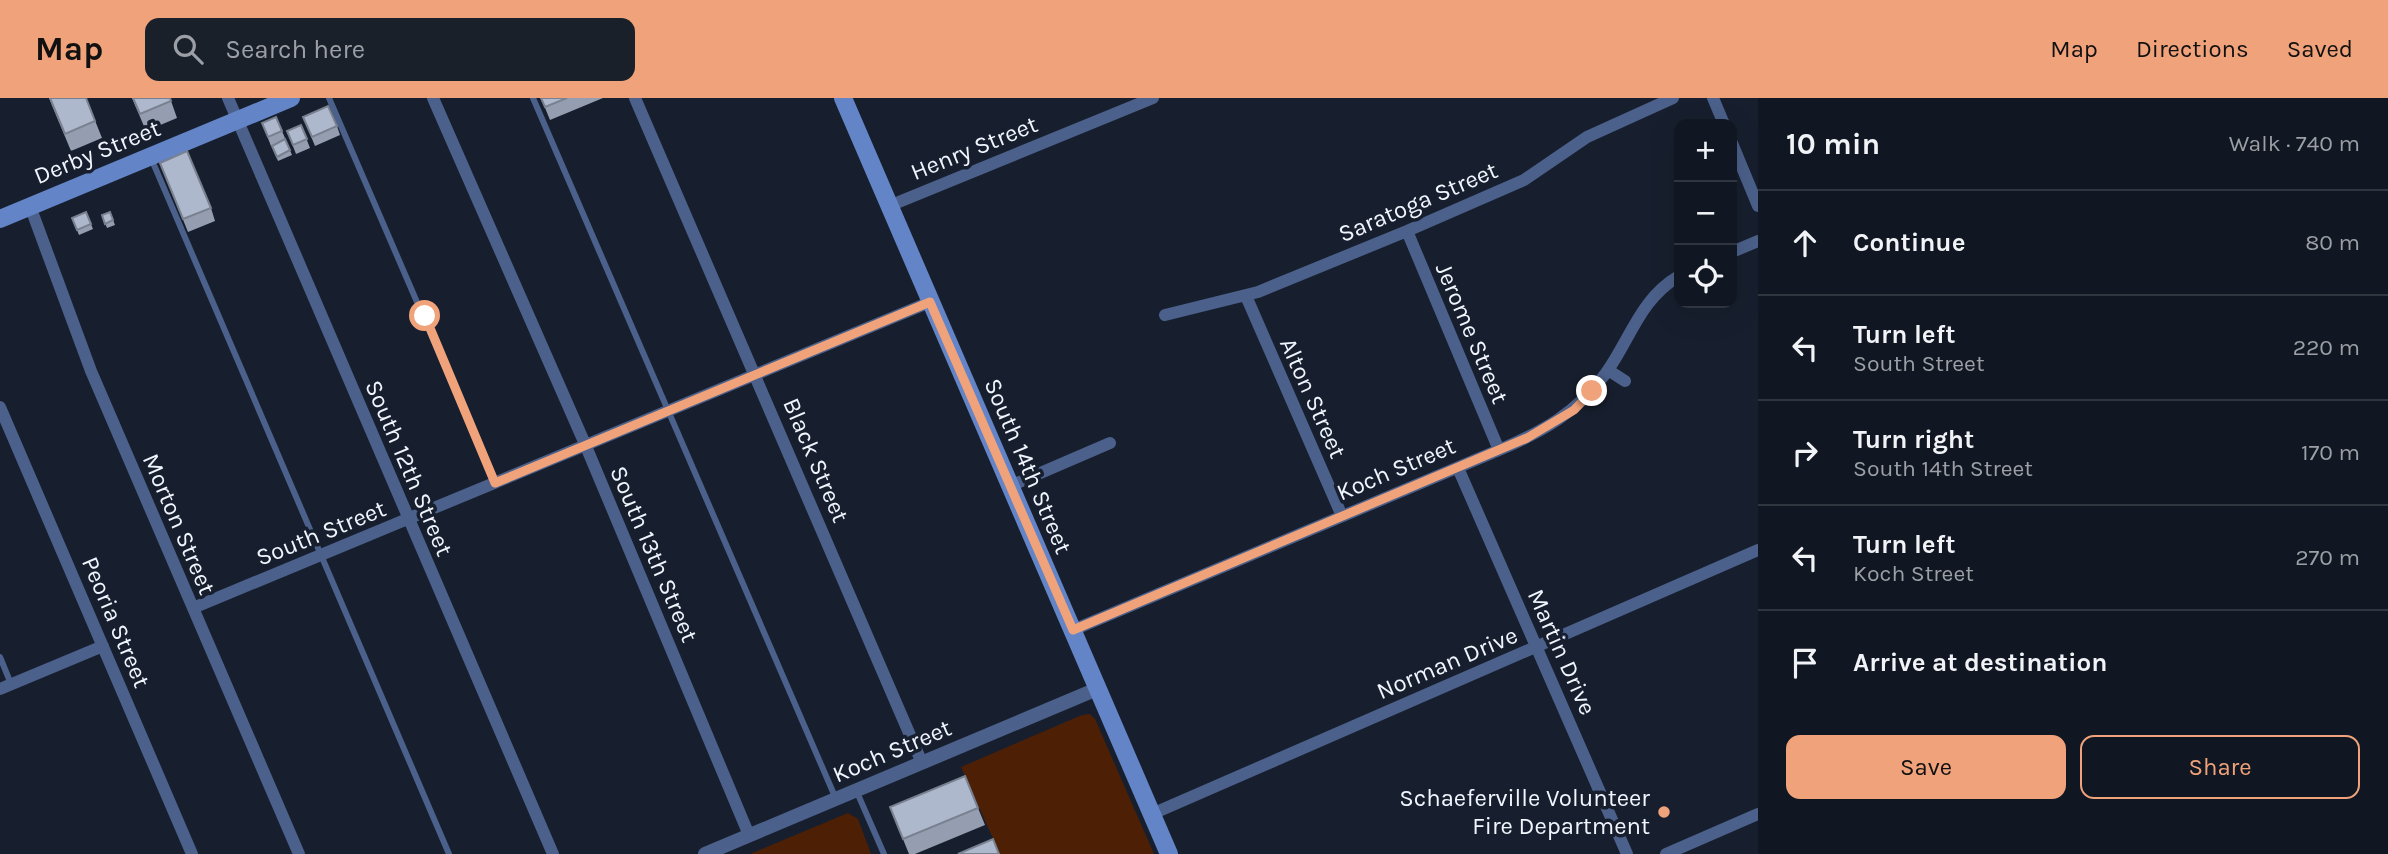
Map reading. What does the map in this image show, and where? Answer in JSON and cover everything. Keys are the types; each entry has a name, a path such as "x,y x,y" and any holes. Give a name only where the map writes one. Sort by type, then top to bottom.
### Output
{"main road":[{"name":"Derby Street","path":"0,219 291,98"},
{"name":"South 14th Street","path":"846,99 930,302 1169,854"}],"street":[{"name":"South 12th Street","path":"228,98 553,854"},
{"name":"South 13th Street","path":"433,98 585,444 749,835"},
{"name":"Black Street","path":"635,98 922,763"},
{"name":"Henry Street","path":"890,206 1153,98"},
{"name":"Saratoga Street","path":"1165,315 1246,296 1407,231 1524,180 1587,137 1673,98"},
{"path":"1713,98 1722,119"},
{"path":"1737,155 1758,206"},
{"name":"Morton Street","path":"30,206 70,320 299,854"},
{"name":"Jerome Street","path":"1407,231 1499,450"},
{"path":"1737,250 1758,241"},
{"name":"Koch Street","path":"1073,630 1458,468 1555,423 1574,410 1608,370 1643,308 1674,279"},
{"name":"Alton Street","path":"1246,296 1342,516"},
{"name":"South Street","path":"193,608 930,302"},
{"path":"1608,370 1625,381"},
{"name":"Peoria Street","path":"0,407 192,854"},
{"path":"1010,486 1110,443"},
{"name":"Martin Drive","path":"1458,468 1627,854"},
{"name":"Norman Drive","path":"1152,814 1758,550"},
{"path":"5,686 103,646"},
{"name":"Koch Street","path":"705,854 1097,689"},
{"path":"1666,854 1758,814"}],"lane":[{"path":"329,98 495,483"},
{"path":"533,98 836,799"},
{"path":"150,156 449,854"},
{"path":"0,657 5,686"},
{"path":"856,790 884,854"}],"shaded area":[{"path":"1090,714 1095,719 1154,854 1000,854 961,767 1082,715"},
{"path":"848,813 858,819 871,854 750,854"}],"building":[{"path":"50,98 86,98 95,121 65,134"},
{"path":"133,98 170,98 171,101 140,114"},
{"path":"541,98 567,98 545,107"},
{"path":"328,106 337,126 312,137 303,117"},
{"path":"276,117 282,131 268,137 262,123"},
{"path":"301,125 307,139 293,145 287,131"},
{"path":"285,139 290,150 277,157 272,146"},
{"path":"187,151 211,208 183,219 160,163"},
{"path":"86,212 91,224 77,230 72,218"},
{"path":"110,212 113,220 105,224 102,215"},
{"path":"965,776 978,808 903,839 890,807"},
{"path":"993,839 999,854 958,854"}],"place":[{"name":"Schaeferville Volunteer Fire Department","path":"1664,812"}],"route":[{"path":"425,316 480,453 495,483 930,302 1073,630 1527,438 1574,410 1592,391"}]}
